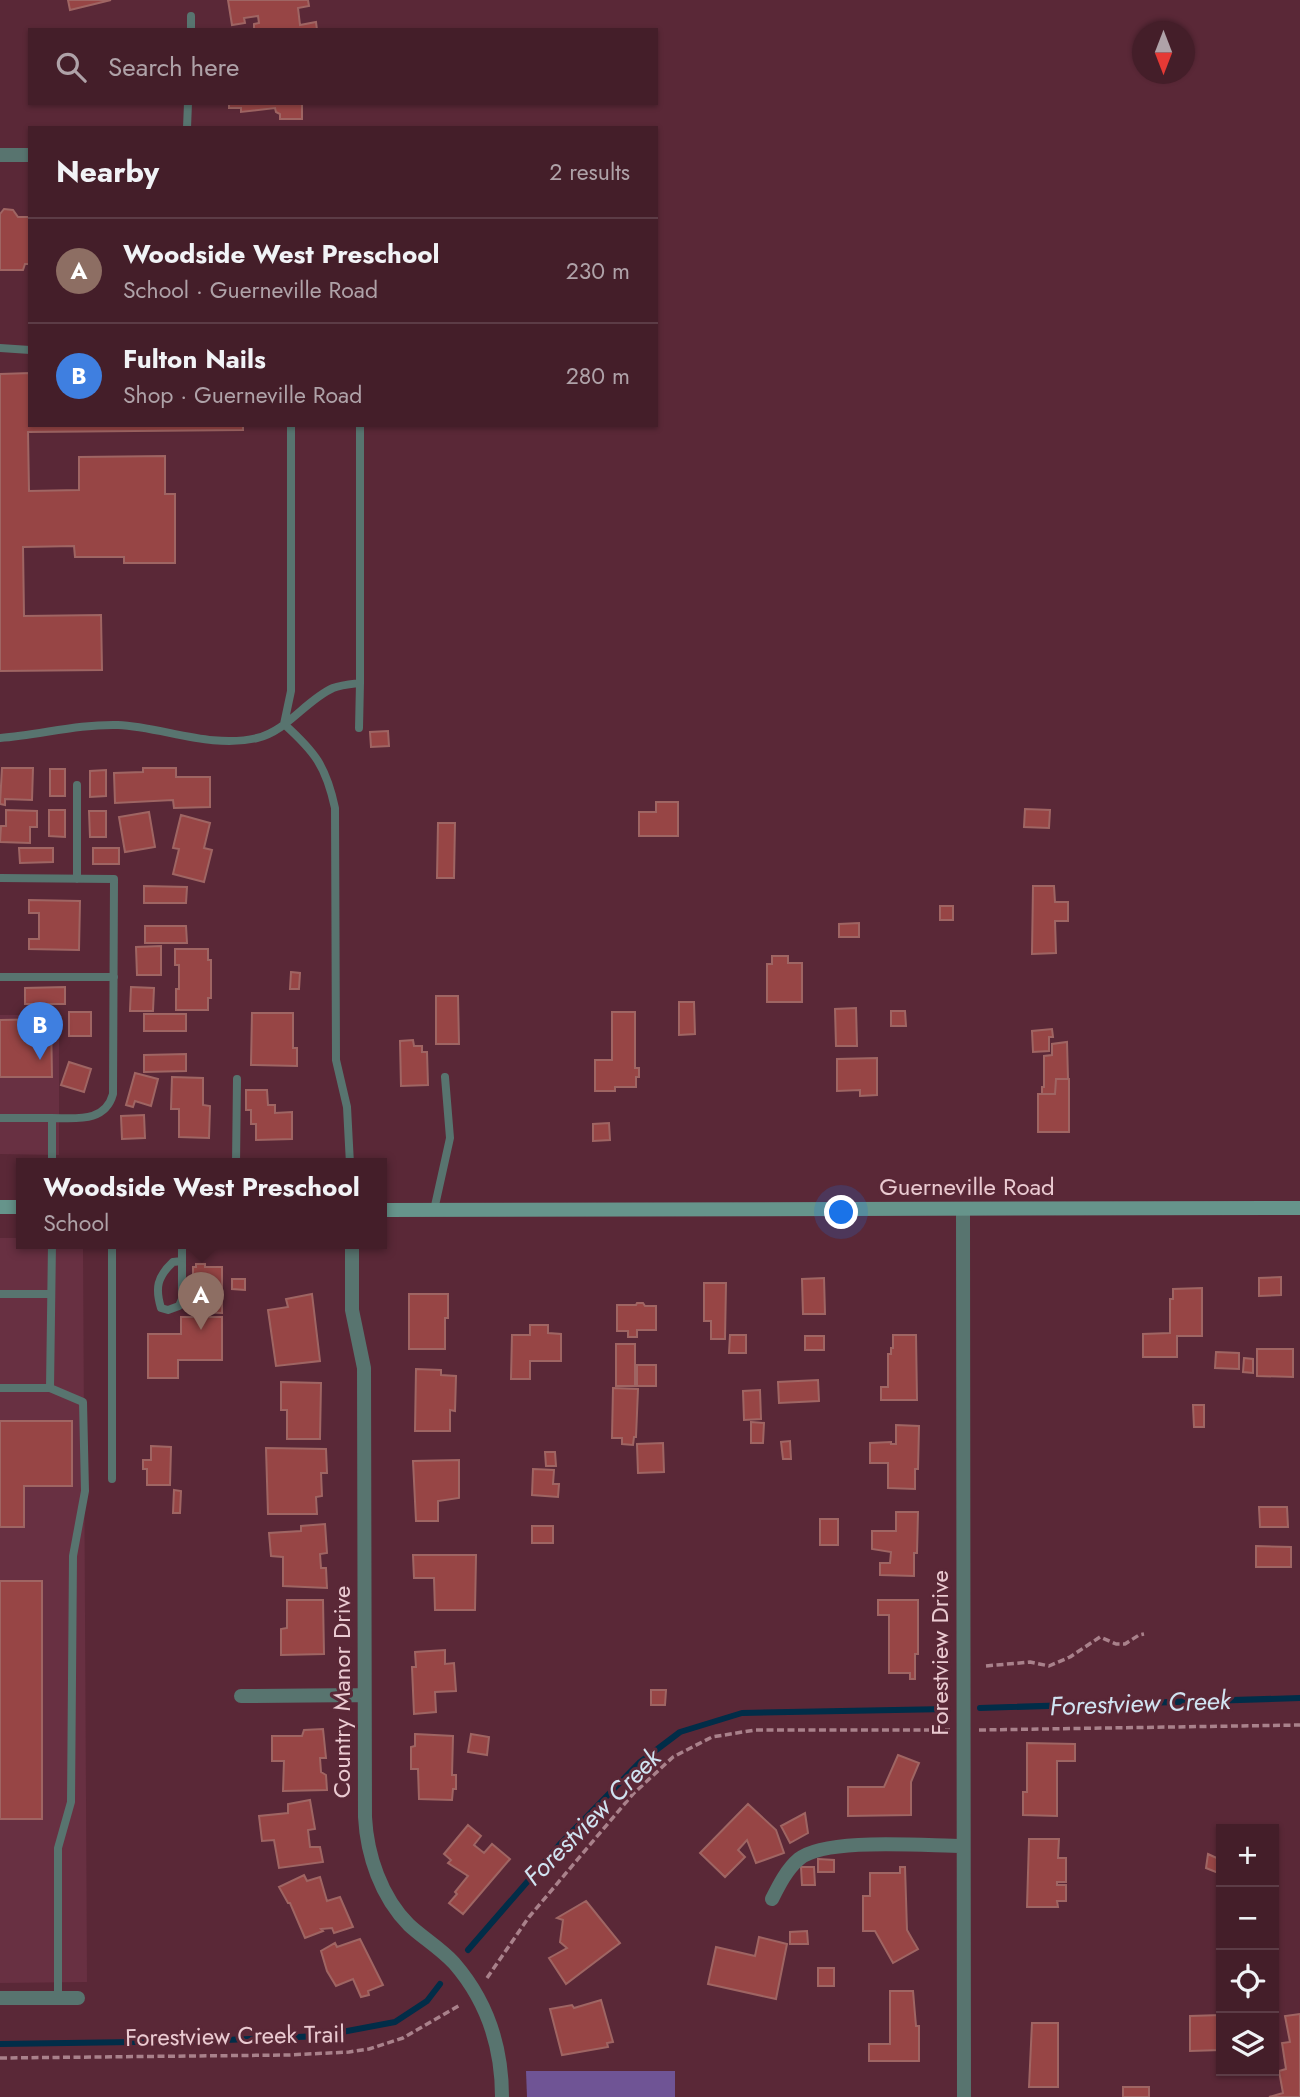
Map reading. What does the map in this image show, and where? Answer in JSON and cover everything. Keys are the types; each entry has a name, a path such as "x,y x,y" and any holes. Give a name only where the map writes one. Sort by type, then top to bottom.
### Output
{"main road":[{"name":"Guerneville Road","path":"387,1210 1300,1208"}],"street":[{"path":"0,155 28,155"},
{"name":"Forestview Drive","path":"964,1210 964,2097"},
{"name":"Country Manor Drive","path":"352,1249 352,1310 364,1368 365,1817 371,1858 396,1910 453,1963 477,1996 497,2043 502,2074 502,2097"},
{"path":"241,1696 364,1695"},
{"path":"772,1899 785,1875 799,1858 822,1848 846,1845 963,1846"},
{"path":"0,1998 78,1998"}],"lane":[{"path":"191,16 191,28"},
{"path":"187,126 188,105"},
{"path":"0,348 28,350"},
{"path":"284,723 291,691 291,427"},
{"path":"359,728 360,427"},
{"path":"0,738 70,727 120,725 198,738 257,738 284,723 334,688 360,683"},
{"path":"284,723 319,761 330,783 335,808 336,1060 347,1107 350,1158"},
{"path":"76,785 76,878"},
{"path":"0,878 114,879 111,1104 105,1112 95,1116 0,1118"},
{"path":"0,977 114,977"},
{"path":"434,1210 450,1138 445,1077"},
{"path":"236,1158 237,1079"},
{"path":"52,1118 52,1158"},
{"path":"50,1388 51,1249"},
{"path":"112,1249 112,1479"},
{"path":"181,1249 182,1261 182,1299 179,1307 168,1310 161,1308 157,1296 158,1279 173,1262 182,1261"},
{"path":"0,1294 51,1294"},
{"path":"0,1388 50,1388 83,1402 85,1491 73,1556 72,1802 58,1848 58,1998"}],"path":[{"path":"986,1667 1030,1662 1049,1665 1070,1657 1100,1637 1116,1644 1125,1644 1143,1634"},
{"path":"973,1730 1300,1725"},
{"path":"486,1978 529,1917 634,1794 673,1757 712,1737 755,1730 952,1730"},
{"name":"Forestview Creek Trail","path":"0,2058 349,2052 369,2049 402,2038 460,2005"}],"shaded area":[{"path":"0,1015 59,1015 59,1155 0,1154"},
{"path":"0,1238 16,1238 16,1249 83,1249 87,1982 0,1983"},
{"path":"526,2071 675,2071 675,2097 527,2097"}],"building":[{"path":"68,0 111,0 70,10"},
{"path":"228,0 308,0 309,6 298,8 300,25 316,22 317,28 254,28 254,24 259,23 258,16 244,18 245,23 232,25"},
{"path":"229,105 302,105 302,119 280,119 275,108 241,112 241,108 229,108"},
{"path":"4,209 13,210 18,217 28,217 28,264 25,264 23,270 0,270 0,214"},
{"path":"28,373 28,427 243,427 243,430 28,432 29,491 79,490 79,457 165,456 165,494 175,494 175,563 124,563 124,557 75,557 74,546 23,547 24,616 101,615 102,670 0,671 0,374"},
{"path":"388,731 389,746 371,747 370,732"},
{"path":"2,768 33,768 32,800 5,799 5,805 0,804"},
{"path":"143,768 176,768 176,777 210,777 210,807 174,808 173,800 115,803 114,773 143,772"},
{"path":"50,769 65,769 65,796 50,796"},
{"path":"106,770 106,796 90,797 90,771"},
{"path":"656,802 678,802 678,836 639,836 639,812 656,812"},
{"path":"1025,809 1050,810 1049,828 1024,827"},
{"path":"6,810 37,811 37,827 30,827 30,843 0,842 1,826 6,826"},
{"path":"49,810 65,810 65,837 49,836"},
{"path":"89,811 106,811 106,837 90,837"},
{"path":"149,812 155,847 125,852 119,817"},
{"path":"181,815 210,823 204,848 212,850 204,882 173,874 179,849 173,848"},
{"path":"438,823 455,823 454,878 437,878"},
{"path":"19,848 53,848 53,862 20,863"},
{"path":"93,848 119,848 119,864 93,864"},
{"path":"144,886 187,887 186,903 144,903"},
{"path":"1033,886 1054,886 1055,902 1068,902 1068,921 1055,921 1056,953 1032,954"},
{"path":"29,900 80,901 79,950 29,949 29,939 39,939 39,913 29,913"},
{"path":"940,906 953,906 953,920 940,920"},
{"path":"859,923 859,937 839,937 839,924"},
{"path":"145,926 186,926 187,943 145,943"},
{"path":"161,946 161,975 137,975 136,947"},
{"path":"175,949 208,949 208,960 211,960 211,998 208,998 208,1010 176,1010 179,965 175,965"},
{"path":"772,956 788,956 788,963 802,963 802,1002 767,1002 767,964 772,964"},
{"path":"291,972 300,973 299,989 290,989"},
{"path":"65,987 65,1004 25,1004 25,988"},
{"path":"131,987 154,988 153,1011 130,1011"},
{"path":"436,996 458,996 459,1044 436,1044"},
{"path":"679,1002 694,1002 695,1034 679,1035"},
{"path":"856,1008 857,1046 836,1046 835,1009"},
{"path":"891,1011 905,1011 906,1026 891,1026"},
{"path":"69,1012 91,1012 91,1036 69,1036"},
{"path":"612,1012 635,1012 635,1068 639,1068 639,1077 636,1077 636,1087 595,1091 595,1060 612,1060"},
{"path":"252,1013 293,1013 293,1048 297,1048 297,1066 251,1065"},
{"path":"144,1014 186,1014 186,1031 144,1031"},
{"path":"51,1019 52,1077 0,1077 0,1020"},
{"path":"1052,1029 1049,1051 1033,1052 1032,1031"},
{"path":"413,1040 414,1046 422,1046 422,1052 427,1052 428,1085 401,1086 400,1041"},
{"path":"1067,1042 1068,1079 1056,1079 1055,1094 1042,1094 1044,1056 1052,1055 1052,1044"},
{"path":"186,1054 186,1071 144,1072 144,1055"},
{"path":"877,1058 877,1095 860,1096 860,1090 837,1091 837,1059"},
{"path":"69,1062 91,1069 84,1092 61,1085"},
{"path":"135,1073 158,1079 151,1106 135,1101 133,1107 126,1105"},
{"path":"172,1077 203,1078 203,1105 210,1106 209,1138 179,1137 179,1109 171,1109"},
{"path":"1056,1079 1069,1079 1069,1132 1038,1132 1038,1094 1055,1094"},
{"path":"246,1090 267,1090 268,1105 275,1105 275,1113 292,1112 292,1139 256,1140 256,1124 251,1124 251,1110 246,1110"},
{"path":"144,1115 145,1138 122,1139 121,1116"},
{"path":"609,1123 610,1140 593,1141 593,1124"},
{"path":"196,1264 222,1267 222,1313 193,1312 193,1267 196,1267"},
{"path":"1281,1277 1281,1295 1259,1296 1259,1278"},
{"path":"824,1278 825,1314 803,1314 802,1279"},
{"path":"232,1279 245,1279 245,1290 232,1289"},
{"path":"704,1283 726,1283 725,1339 711,1339 711,1321 704,1321"},
{"path":"1202,1288 1202,1336 1177,1336 1177,1357 1143,1357 1143,1334 1170,1333 1170,1299 1173,1299 1173,1289"},
{"path":"312,1294 320,1361 276,1366 268,1310 288,1307 286,1299"},
{"path":"409,1294 448,1294 445,1349 409,1349"},
{"path":"637,1303 656,1306 656,1330 637,1330 637,1337 628,1337 628,1331 617,1331 617,1305"},
{"path":"181,1317 222,1317 222,1360 178,1360 178,1378 148,1378 148,1334 181,1334"},
{"path":"530,1325 548,1325 548,1333 561,1334 561,1361 530,1361 530,1379 511,1379 512,1335 530,1335"},
{"path":"730,1335 746,1335 746,1353 729,1353"},
{"path":"893,1335 916,1335 917,1400 881,1400 881,1387 888,1387 888,1354 891,1354 893,1348"},
{"path":"805,1336 824,1336 824,1350 805,1350"},
{"path":"616,1344 635,1344 635,1386 616,1386"},
{"path":"1257,1349 1293,1349 1293,1377 1257,1376"},
{"path":"1216,1352 1239,1353 1239,1369 1215,1368"},
{"path":"1244,1358 1253,1359 1253,1373 1243,1372"},
{"path":"637,1365 656,1365 656,1386 637,1386"},
{"path":"416,1369 441,1370 441,1375 456,1376 455,1411 450,1410 450,1431 415,1431"},
{"path":"818,1380 819,1401 779,1403 778,1382"},
{"path":"281,1382 321,1383 320,1439 287,1439 287,1410 281,1410"},
{"path":"613,1388 638,1389 636,1437 633,1445 622,1444 622,1438 612,1438"},
{"path":"760,1390 761,1419 744,1420 743,1391"},
{"path":"1193,1405 1204,1405 1204,1427 1194,1427"},
{"path":"0,1421 72,1421 72,1486 24,1486 24,1527 0,1527"},
{"path":"751,1422 764,1423 763,1443 751,1443"},
{"path":"896,1425 919,1426 915,1489 888,1488 888,1463 870,1463 870,1443 896,1444"},
{"path":"790,1441 791,1459 783,1459 781,1442"},
{"path":"663,1443 664,1472 638,1473 637,1444"},
{"path":"151,1446 171,1447 170,1485 147,1485 147,1469 143,1469 143,1460 151,1460"},
{"path":"266,1448 326,1449 327,1473 321,1473 322,1496 316,1497 317,1514 268,1514"},
{"path":"545,1452 555,1452 556,1466 546,1466"},
{"path":"459,1460 459,1498 438,1501 438,1521 416,1521 413,1461"},
{"path":"533,1469 554,1470 553,1484 559,1484 558,1497 532,1495"},
{"path":"174,1490 181,1491 180,1513 173,1513"},
{"path":"1259,1507 1287,1507 1288,1527 1260,1527"},
{"path":"896,1512 918,1512 914,1576 880,1575 880,1563 890,1563 891,1552 872,1549 872,1531 896,1531"},
{"path":"820,1519 838,1519 838,1545 820,1545"},
{"path":"325,1524 327,1553 320,1554 321,1568 326,1568 327,1588 283,1586 283,1557 271,1556 269,1533 301,1531 301,1526"},
{"path":"532,1526 553,1526 553,1543 532,1543"},
{"path":"1256,1546 1291,1547 1291,1567 1256,1567"},
{"path":"413,1555 476,1555 475,1610 435,1610 434,1578 414,1578"},
{"path":"0,1581 42,1581 42,1819 0,1819"},
{"path":"287,1600 323,1600 324,1654 281,1655 281,1629 287,1628"},
{"path":"878,1600 918,1600 915,1679 910,1679 910,1673 889,1673 889,1615 878,1615"},
{"path":"445,1650 445,1664 454,1663 456,1691 435,1692 436,1712 414,1714 412,1667 416,1667 415,1652"},
{"path":"651,1690 666,1690 665,1705 651,1705"},
{"path":"323,1729 326,1758 320,1758 321,1772 326,1775 327,1790 283,1791 284,1761 272,1761 272,1736 302,1736 304,1730"},
{"path":"415,1734 453,1736 452,1775 456,1775 456,1789 453,1789 452,1800 419,1799 418,1769 411,1769 411,1747 415,1746"},
{"path":"471,1734 489,1737 487,1755 468,1752"},
{"path":"1027,1743 1075,1744 1075,1761 1057,1761 1057,1816 1023,1815 1023,1792 1027,1792"},
{"path":"898,1755 919,1763 911,1782 911,1815 848,1816 848,1787 884,1787"},
{"path":"310,1800 315,1829 308,1830 310,1847 320,1847 323,1862 279,1868 274,1840 262,1841 259,1816 288,1813 288,1804"},
{"path":"748,1804 776,1830 784,1853 756,1863 747,1840 738,1850 745,1857 725,1877 700,1853"},
{"path":"805,1813 808,1833 790,1843 781,1826"},
{"path":"468,1825 481,1836 474,1845 484,1853 492,1844 510,1859 463,1914 449,1903 468,1876 448,1863 451,1860 444,1854"},
{"path":"1029,1839 1059,1839 1058,1858 1066,1858 1066,1882 1057,1882 1057,1885 1066,1885 1066,1901 1057,1901 1058,1907 1027,1907"},
{"path":"1208,1854 1216,1858 1216,1872 1206,1868"},
{"path":"818,1859 834,1860 834,1872 818,1872"},
{"path":"801,1867 814,1867 815,1885 802,1885"},
{"path":"900,1867 905,1867 907,1930 918,1949 893,1963 875,1931 863,1931 863,1896 870,1896 870,1873 900,1873"},
{"path":"304,1875 307,1881 320,1877 327,1901 340,1897 353,1927 334,1933 332,1928 321,1929 323,1931 305,1938 290,1903 279,1887"},
{"path":"586,1901 620,1943 566,1984 549,1958 567,1948 560,1942 563,1920 557,1918"},
{"path":"807,1931 808,1944 790,1944 790,1932"},
{"path":"759,1937 787,1944 776,1999 708,1984 716,1947 755,1956"},
{"path":"360,1939 383,1985 361,1997 353,1979 336,1986 327,1971 321,1951 335,1943 337,1947"},
{"path":"818,1968 834,1968 834,1986 818,1986"},
{"path":"890,1991 913,1991 916,2026 919,2026 919,2061 869,2061 869,2044 890,2044"},
{"path":"601,2000 613,2042 607,2043 608,2047 562,2055 550,2009 572,2005 574,2008"},
{"path":"1300,2014 1300,2097 1269,2097 1283,2093 1279,2071 1286,2069 1282,2043 1290,2042 1285,2016"},
{"path":"1216,2015 1216,2050 1190,2051 1190,2016"},
{"path":"1032,2023 1058,2023 1058,2087 1029,2087"},
{"path":"1123,2087 1149,2087 1149,2097 1123,2097"}],"waterway":[{"name":"Forestview Creek","path":"980,1708 1300,1698"},
{"name":"Forestview Creek","path":"468,1950 561,1843 639,1763 680,1732 742,1713 948,1709"},
{"name":"Forestview Creek","path":"0,2044 321,2036 395,2022 427,2001 440,1984"}],"place":[{"name":"Fulton Nails","path":"40,1060"},
{"name":"Woodside West Preschool","path":"201,1330"}]}
